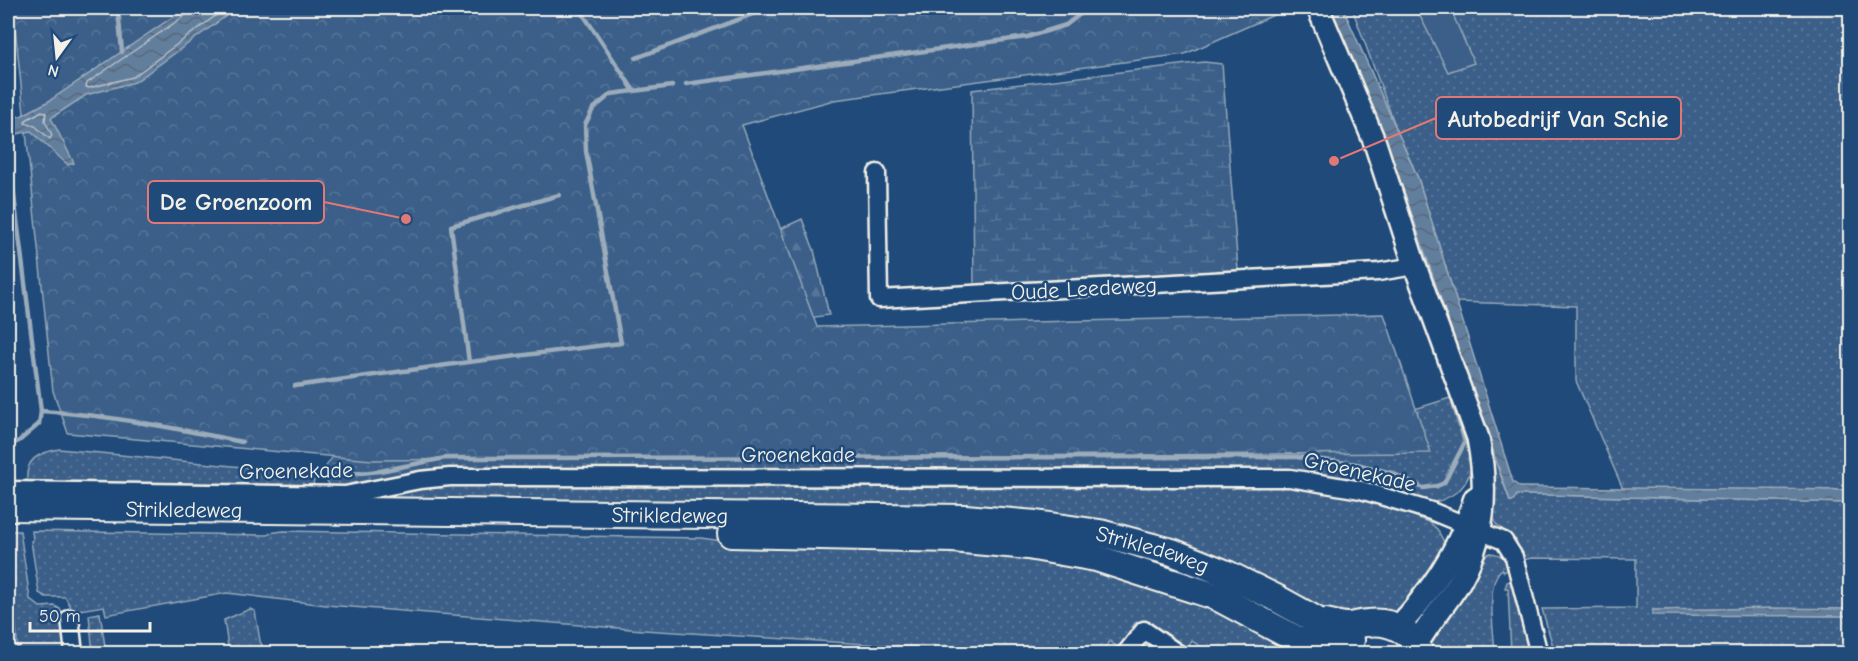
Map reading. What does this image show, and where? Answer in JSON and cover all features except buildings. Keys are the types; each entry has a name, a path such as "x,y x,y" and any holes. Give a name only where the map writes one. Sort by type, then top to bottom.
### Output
{"main road":[{"name":"Strikledeweg","path":"8,507 965,518 1036,524 1100,533 1172,552 1227,574 1314,619 1343,625 1347,640 1392,632"},
{"name":"Strikledeweg","path":"8,522 909,536 1028,546 1096,558 1217,597 1302,646 1311,643 1326,654"},
{"path":"1392,632 1399,643 1415,650"}],"street":[{"path":"1318,8 1375,143 1415,266 1478,438 1481,454 1484,511 1411,614 1392,632"},
{"name":"Oude Leedeweg","path":"877,173 879,299 1378,272 1415,266"},
{"name":"Groenekade","path":"8,490 345,495 420,480 450,477 1290,478 1361,490 1431,511 1473,528"},
{"path":"1415,650 1426,627 1456,587 1472,560 1473,528"},
{"path":"1473,528 1504,541 1514,556 1539,654"},
{"path":"70,618 74,654"},
{"path":"1125,654 1144,630 1179,654"}],"green space":[{"path":"13,8 1274,8 1276,14 1185,54 834,100 742,125 817,327 1384,314 1431,453 372,460 68,433 53,391"},
{"path":"1352,8 1850,8 1850,490 1623,489 1576,381 1576,306 1456,302 1418,178 1399,136"},
{"path":"1416,8 1450,8 1474,63 1448,72"},
{"path":"1204,62 1222,64 1238,270 974,285 972,90"},
{"path":"802,219 814,250 829,315 802,319 776,231"},
{"path":"1450,398 1458,400 1469,435 1472,459 1470,471 1466,482 1458,491 1444,499 1432,502 1410,498 1346,477 1302,472 456,471 333,489 325,475 328,462 336,455 1415,409"},
{"path":"59,449 313,474 314,481 312,487 27,482 28,468 34,458"},
{"path":"1492,452 1510,501 1513,501 1517,495 1548,495 1850,503 1850,609 1653,610 1652,614 1850,616 1850,653 1555,653 1542,609 1636,608 1636,559 1532,558 1522,560 1516,540 1496,524 1494,518 1495,476 1490,453"},
{"path":"452,483 648,486 649,483 993,486 996,483 1278,486 1339,492 1409,514 1429,522 1437,529 1444,542 1445,550 1405,613 1348,620 1053,515 996,508 278,500"},
{"path":"8,531 20,531 30,599 40,607 55,606 60,609 64,619 67,653 18,653"},
{"path":"32,531 268,535 283,531 701,538 757,546 1008,554 1120,574 1218,609 1267,633 1299,653 1211,653 1192,641 1186,650 1146,620 1135,623 1119,649 1110,641 1101,653 1023,654 643,630 326,605 227,593 106,615 104,606 73,611 65,597 46,597 39,593 31,541 33,540"},
{"path":"1490,553 1503,557 1510,568 1504,572 1502,569 1497,575 1492,596 1495,653 1428,654 1429,638 1480,559"},
{"path":"1512,581 1533,653 1511,653 1508,588 1505,588 1507,582"},
{"path":"250,609 255,611 260,641 266,653 229,653 224,620"},
{"path":"100,613 106,653 93,653 89,615"}],"water":[{"path":"186,8 237,8 135,82 86,95 51,118 74,163 68,165 31,131 8,136 8,117 21,116 49,101"},
{"path":"1329,8 1343,8 1418,178 1513,482 1520,487 1850,490 1850,503 1548,495 1517,495 1513,501 1510,501 1390,151"},
{"path":"1850,609 1850,616 1652,615 1653,610"}],"waterway":[{"path":"118,8 122,52"},
{"path":"579,8 634,91"},
{"path":"636,58 769,8"},
{"path":"686,84 1027,37 1066,25 1088,8"},
{"path":"469,362 621,343 586,151 585,125 593,109 611,94 672,86"},
{"path":"8,148 41,411 39,424 19,441 8,446"},
{"path":"295,386 469,362 451,226 559,195"},
{"path":"331,476 380,471 445,458 1297,457 1357,464 1392,473 1423,488 1444,483 1465,442 1453,403"},
{"path":"41,411 117,419 242,442"}],"tram line":[{"path":"8,616 11,654"}],"place":[{"name":"Autobedrijf Van Schie","path":"1334,161"},
{"name":"De Groenzoom","path":"406,219"}]}
